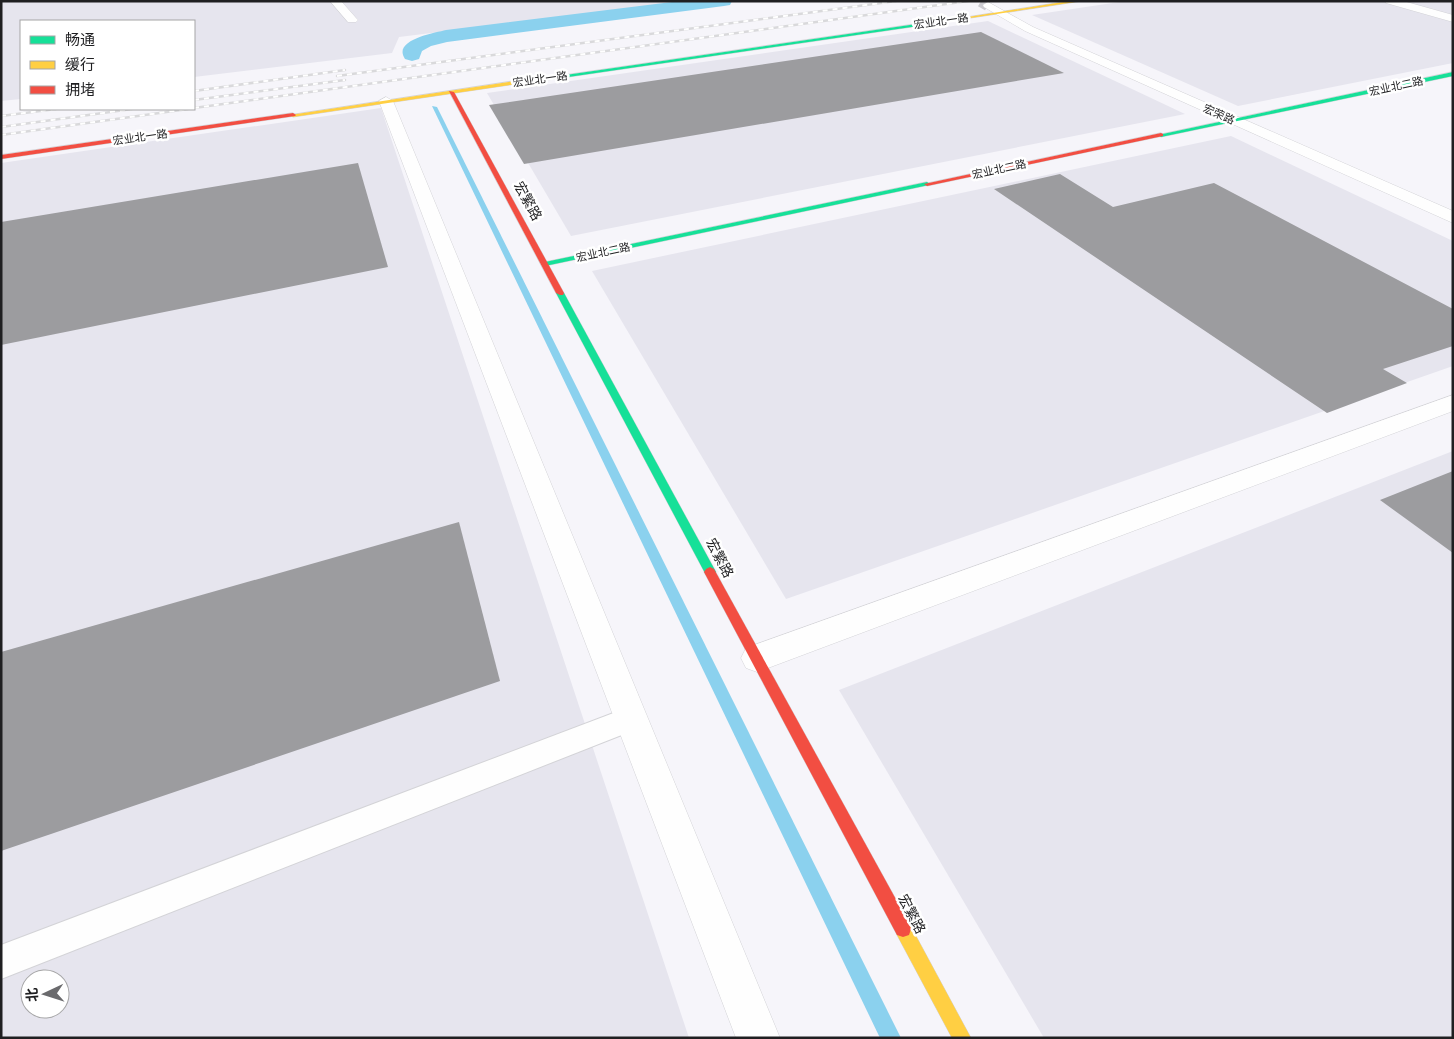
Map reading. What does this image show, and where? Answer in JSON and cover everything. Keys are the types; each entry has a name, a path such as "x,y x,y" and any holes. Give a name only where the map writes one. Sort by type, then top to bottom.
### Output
{"street":[{"path":"335,1 352,20"},
{"name":"宏业北一路","path":"1,157 1080,1"},
{"path":"1390,1 1453,20"},
{"name":"宏荣路","path":"988,5 1029,29 1453,218"},
{"name":"宏业北二路","path":"546,264 1453,74"},
{"name":"宏繁路","path":"451,92 546,264 962,1038"},
{"path":"386,101 758,1038"},
{"path":"757,658 1453,402"}],"lane":[{"path":"1,962 632,718"}],"shaded area":[{"path":"1,1 687,1 399,37 392,53 195,77 195,20 20,20 20,99 1,101"},
{"path":"1126,1 1453,1 1453,63 1238,106 1032,15"},
{"path":"988,21 1185,114 571,236 487,93"},
{"path":"381,108 689,1038 1,1038 1,163"},
{"path":"1231,136 1453,241 1453,366 786,599 592,271"},
{"path":"1453,451 1453,1038 1044,1038 839,690"}],"building":[{"path":"981,32 1064,73 524,164 489,105"},
{"path":"358,163 388,267 1,345 1,222"},
{"path":"1060,174 1113,207 1214,183 1453,309 1453,346 1383,369 1407,383 1327,413 994,189"},
{"path":"1453,471 1453,553 1380,500"},
{"path":"459,522 500,681 1,851 1,652"}],"waterway":[{"path":"412,55 412,49 424,42 446,36 724,1"},
{"path":"434,107 891,1038"}],"tunnel":[{"path":"981,1 988,5"}],"railway":[{"path":"337,76 896,1"},
{"path":"195,108 968,1"},
{"path":"195,91 345,70"},
{"path":"195,100 345,80"},
{"path":"1,116 48,110"},
{"path":"1,127 125,110"},
{"path":"1,135 181,110"}],"traffic: fast":[{"path":"541,79 951,20"},
{"path":"1161,135 1453,74"},
{"path":"545,264 927,184"},
{"path":"560,293 710,572"}],"traffic: slow":[{"path":"951,20 1080,1"},
{"path":"293,115 541,79"},
{"path":"903,929 962,1038"}],"traffic: jam":[{"path":"451,92 560,293"},
{"path":"1,157 293,115"},
{"path":"927,184 1161,135"},
{"path":"710,572 903,929"}]}
